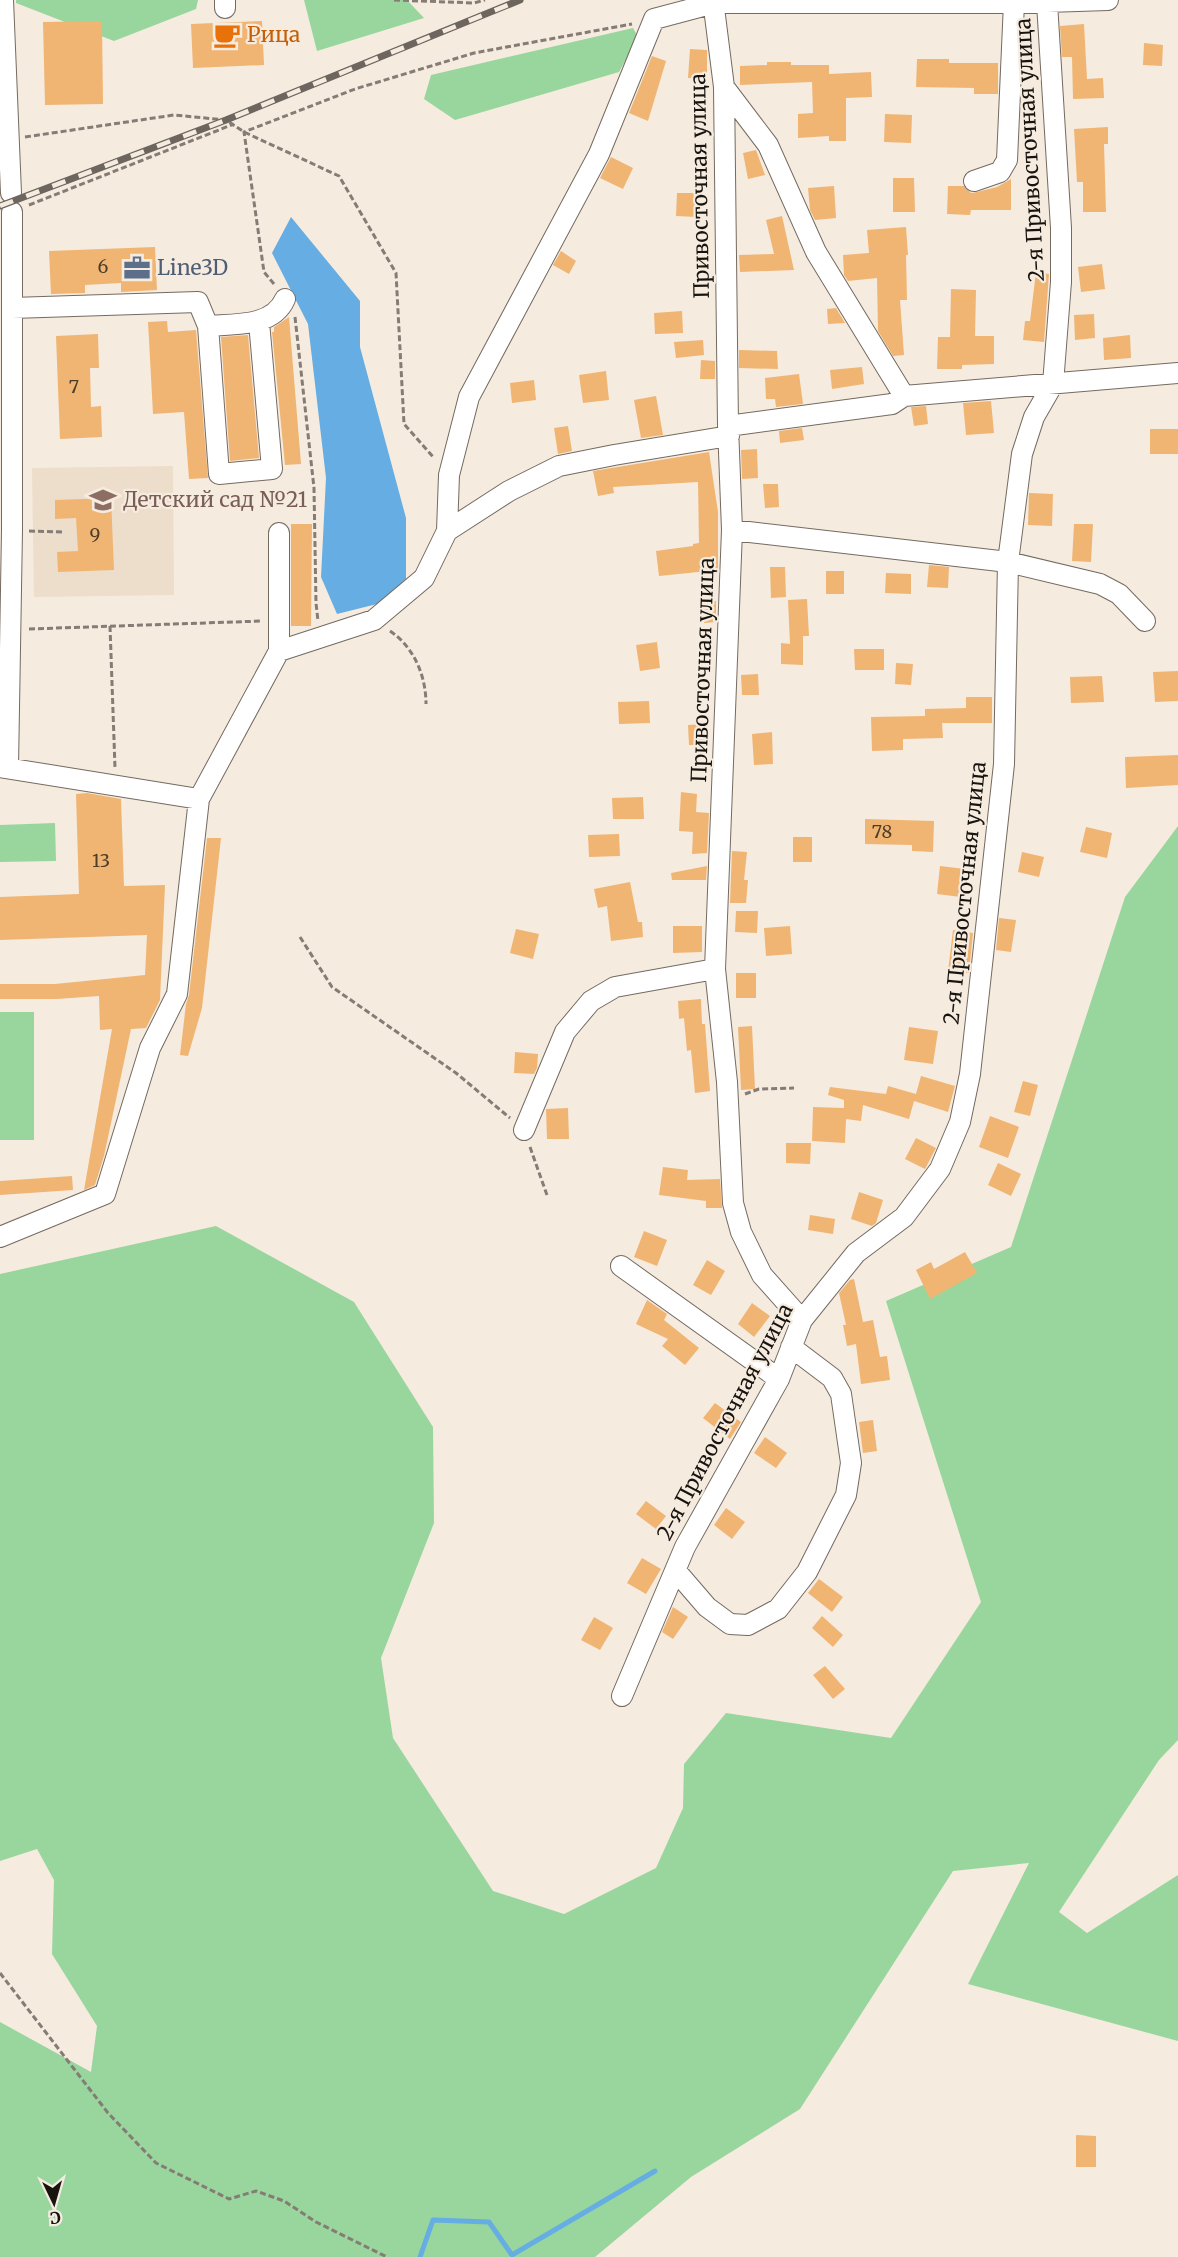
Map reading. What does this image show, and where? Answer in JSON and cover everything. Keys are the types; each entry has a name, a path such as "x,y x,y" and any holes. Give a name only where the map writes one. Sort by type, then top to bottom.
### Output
{"street":[{"path":"3,0 3,108 9,139 12,308 6,530 10,630 4,767 199,799"},
{"path":"279,651 374,620 424,578 447,531 449,475 470,398 599,154 654,19 713,2 1047,3 1108,0"},
{"name":"Привосточная улица","path":"713,2 724,87 732,530 715,969 728,1098 733,1203 741,1232 762,1275 802,1320"},
{"path":"974,181 1000,172 1007,160 1014,3"},
{"name":"2-я Привосточная улица","path":"622,1696 685,1547 779,1379 802,1320 856,1253 904,1217 940,1169 960,1122 970,1074 1004,764 1008,562 1022,454 1034,417 1053,384 1061,282 1061,228 1047,3"},
{"path":"724,87 768,146 816,252 904,396"},
{"path":"208,326 259,322 281,309 285,299"},
{"path":"12,308 198,302 208,326 219,474 272,469 259,322"},
{"path":"447,531 508,491 559,466 729,431 892,404 904,396 1178,373"},
{"path":"732,530 1008,562 1100,584 1119,594 1145,621"},
{"path":"0,1237 105,1194 150,1048 177,994 199,799 279,651 279,533"},
{"path":"524,1130 565,1032 591,1001 615,987 715,969"},
{"path":"621,1266 779,1379"},
{"path":"676,1571 707,1607 730,1624 748,1625 778,1609 807,1572 846,1495 851,1463 841,1394 832,1378 791,1347"}],"path":[{"path":"394,0 474,3 485,0"},
{"path":"244,132 355,89 474,53 654,19"},
{"path":"9,139 174,115 226,120 244,132 339,176 396,273 404,424 449,475"},
{"path":"11,202 234,124"},
{"path":"244,132 264,272 295,310 314,488 315,603 320,637"},
{"path":"6,530 64,532"},
{"path":"10,630 279,620"},
{"path":"374,620 396,635 416,660 426,686 426,704"},
{"path":"110,626 116,785"},
{"path":"300,937 332,987 456,1072 524,1130 548,1198"},
{"path":"728,1098 759,1089 794,1088"},
{"path":"0,1973 108,2113 156,2163 229,2199 256,2191 284,2201 316,2222 387,2257"}],"shaded area":[{"name":"Детский сад №21","path":"173,466 174,595 34,597 32,468"}],"green space":[{"path":"16,0 198,0 196,9 114,41 16,3"},
{"path":"304,0 407,0 424,18 317,51"},
{"path":"633,28 638,37 619,72 455,120 424,99 431,75"},
{"path":"55,823 56,861 0,862 0,825"},
{"path":"1178,826 1178,1740 1159,1760 1059,1912 1087,1933 1178,1875 1178,2041 968,1984 1029,1863 953,1871 800,2109 691,2177 595,2257 0,2257 0,2022 91,2072 97,2026 52,1954 54,1880 37,1849 0,1861 0,1274 216,1226 354,1302 433,1427 434,1523 381,1658 393,1738 493,1891 564,1914 656,1868 683,1808 684,1764 726,1713 891,1738 981,1602 886,1301 1011,1247 1125,897"},
{"path":"0,1012 34,1012 34,1140 0,1140"}],"water":[{"path":"291,217 360,301 360,347 406,518 406,579 381,603 337,614 321,577 326,478 308,324 272,253"}],"building":[{"path":"102,21 103,104 45,105 43,22"},
{"path":"262,21 264,65 193,68 191,24"},
{"path":"1084,24 1087,79 1103,78 1104,98 1073,99 1072,57 1062,57 1060,26"},
{"path":"1144,43 1163,45 1162,66 1143,65"},
{"path":"690,49 707,50 707,79 688,78"},
{"path":"652,56 666,61 648,121 629,113"},
{"path":"917,59 949,59 949,63 998,63 998,94 974,94 974,88 916,87"},
{"path":"767,62 791,62 791,65 829,65 829,74 871,72 872,97 846,98 846,141 829,141 829,136 798,138 798,114 813,113 812,82 740,85 740,66 767,65"},
{"path":"885,114 912,115 911,143 884,142"},
{"path":"1108,127 1108,144 1104,144 1106,212 1083,212 1083,182 1077,182 1074,129"},
{"path":"756,150 765,175 748,179 743,153"},
{"path":"611,157 633,168 623,189 600,178"},
{"path":"893,178 914,178 915,212 893,212"},
{"path":"1011,179 1011,210 971,210 970,215 947,214 948,186 964,186 971,193 997,187"},
{"path":"834,186 836,218 815,220 810,210 808,188"},
{"path":"677,193 697,193 697,217 676,216"},
{"path":"782,216 794,270 740,272 739,255 774,254 766,220"},
{"path":"906,227 907,300 900,300 904,355 893,356 878,331 877,278 848,281 844,275 843,255 869,253 867,230"},
{"path":"155,247 157,290 121,292 121,283 85,285 85,293 51,294 49,251"},
{"path":"561,251 576,261 569,274 553,265"},
{"path":"1102,264 1105,289 1081,292 1078,267"},
{"path":"1036,272 1049,274 1044,342 1023,340 1025,321 1030,321"},
{"path":"951,289 976,290 975,336 994,336 994,364 962,365 962,369 937,369 938,337 950,337"},
{"path":"836,308 845,323 828,324 827,309"},
{"path":"682,311 683,333 655,334 654,313"},
{"path":"1094,314 1095,338 1075,340 1074,315"},
{"path":"289,317 301,464 285,465 272,332 274,332 274,327"},
{"path":"167,321 168,332 196,330 208,478 189,479 184,412 153,414 148,322"},
{"path":"98,334 99,368 90,368 91,407 101,406 102,437 60,439 56,336"},
{"path":"248,335 259,458 230,461 221,337"},
{"path":"1130,335 1131,358 1104,360 1103,338"},
{"path":"703,340 704,355 676,358 674,342"},
{"path":"739,350 777,351 778,369 739,368"},
{"path":"701,360 715,361 715,379 700,379"},
{"path":"862,367 864,384 832,389 830,370"},
{"path":"606,371 609,400 583,403 579,375"},
{"path":"799,374 803,404 776,407 775,399 766,399 765,378"},
{"path":"534,380 536,400 512,403 510,383"},
{"path":"656,396 663,435 641,438 634,400"},
{"path":"991,401 994,433 966,435 963,403"},
{"path":"926,406 928,424 914,426 911,407"},
{"path":"568,426 572,451 558,454 554,428"},
{"path":"802,428 804,440 780,443 779,431"},
{"path":"1150,429 1178,429 1178,454 1150,454"},
{"path":"757,449 758,478 742,479 741,450"},
{"path":"709,452 718,512 718,570 659,576 656,551 693,546 699,543 698,482 613,487 614,493 598,496 593,471"},
{"path":"763,484 778,484 779,507 765,508"},
{"path":"1029,493 1053,494 1052,526 1028,525"},
{"path":"111,498 114,570 58,572 57,552 78,551 76,518 55,519 55,500"},
{"path":"291,524 312,524 311,626 291,626"},
{"path":"1074,524 1093,524 1091,562 1072,561"},
{"path":"929,565 949,567 948,588 927,587"},
{"path":"770,567 785,567 786,597 771,598"},
{"path":"826,571 844,571 844,594 826,594"},
{"path":"886,573 911,574 911,594 885,593"},
{"path":"807,599 809,636 803,636 803,665 781,664 781,643 790,644 788,600"},
{"path":"716,601 716,622 704,623 702,602"},
{"path":"657,642 660,668 640,671 636,645"},
{"path":"854,649 884,649 884,670 855,670"},
{"path":"896,663 913,664 911,685 895,684"},
{"path":"1178,671 1178,701 1155,702 1153,672"},
{"path":"758,674 759,695 742,695 741,675"},
{"path":"1102,676 1104,702 1071,703 1070,677"},
{"path":"966,697 992,697 992,723 942,723 943,738 903,739 903,750 872,751 871,717 925,716 925,709 966,708"},
{"path":"649,701 650,723 619,724 618,702"},
{"path":"706,724 706,745 689,745 688,725"},
{"path":"772,732 773,764 754,765 752,734"},
{"path":"1178,755 1178,785 1126,788 1125,757"},
{"path":"681,792 697,794 696,812 709,813 707,853 692,854 693,832 679,831"},
{"path":"87,793 121,799 124,886 165,885 160,1000 146,1028 131,1029 104,1156 95,1185 84,1190 112,1029 100,1030 99,996 0,999 0,984 55,984 145,975 147,935 0,940 0,897 79,894 76,794"},
{"path":"643,797 644,819 613,819 612,798"},
{"path":"865,819 934,821 933,852 912,851 912,845 865,844"},
{"path":"1086,827 1112,833 1107,858 1080,852"},
{"path":"619,834 620,856 589,857 588,835"},
{"path":"793,837 812,837 812,862 793,862"},
{"path":"207,838 221,838 202,1008 188,1056 180,1055"},
{"path":"732,851 747,852 744,880 748,880 746,903 730,903"},
{"path":"1022,852 1044,857 1039,877 1018,872"},
{"path":"707,866 706,880 672,880 671,873"},
{"path":"940,866 965,869 961,897 937,894"},
{"path":"630,882 638,922 642,922 643,937 611,941 607,906 598,908 594,889"},
{"path":"736,911 758,911 757,933 735,932"},
{"path":"999,918 1016,920 1011,952 996,950"},
{"path":"673,926 702,926 702,952 673,953"},
{"path":"790,926 792,954 766,956 764,928"},
{"path":"516,929 539,934 533,959 510,953"},
{"path":"953,930 973,933 969,973 948,971"},
{"path":"736,973 756,973 756,998 736,998"},
{"path":"701,999 710,1091 695,1093 691,1050 687,1051 684,1018 679,1019 678,1001"},
{"path":"752,1026 755,1089 741,1090 738,1027"},
{"path":"909,1027 938,1031 933,1064 904,1060"},
{"path":"515,1052 538,1054 534,1074 514,1073"},
{"path":"921,1076 955,1086 948,1112 914,1101"},
{"path":"1023,1081 1038,1085 1030,1116 1014,1112"},
{"path":"888,1086 916,1094 909,1119 863,1105 861,1121 846,1119 845,1143 812,1141 813,1107 844,1108 844,1100 828,1095 830,1087 886,1094"},
{"path":"568,1108 569,1139 547,1139 546,1109"},
{"path":"990,1116 1019,1127 1008,1158 979,1147"},
{"path":"916,1138 936,1148 925,1169 905,1159"},
{"path":"786,1143 811,1143 810,1164 786,1163"},
{"path":"998,1163 1021,1174 1011,1196 988,1185"},
{"path":"663,1167 688,1170 687,1180 720,1179 722,1208 706,1208 706,1201 659,1195"},
{"path":"72,1176 73,1190 0,1195 0,1181"},
{"path":"859,1192 883,1200 876,1223 872,1226 851,1219"},
{"path":"810,1215 835,1219 833,1234 808,1230"},
{"path":"644,1231 667,1240 657,1266 634,1257"},
{"path":"965,1252 977,1273 930,1299 916,1270 931,1262 934,1269"},
{"path":"707,1260 725,1271 711,1295 693,1285"},
{"path":"854,1279 863,1322 873,1320 880,1357 887,1356 890,1380 861,1384 856,1344 847,1346 843,1325 846,1325 839,1293 850,1280"},
{"path":"647,1300 667,1314 664,1320 699,1348 685,1365 662,1346 668,1339 636,1324"},
{"path":"752,1303 770,1316 754,1337 738,1324"},
{"path":"715,1403 741,1422 730,1439 703,1418"},
{"path":"873,1420 877,1451 863,1453 859,1422"},
{"path":"765,1437 787,1453 776,1468 754,1453"},
{"path":"646,1501 666,1516 656,1529 636,1514"},
{"path":"726,1508 745,1522 732,1539 714,1525"},
{"path":"642,1558 661,1569 646,1594 627,1583"},
{"path":"819,1579 843,1597 832,1612 808,1593"},
{"path":"673,1607 688,1617 673,1639 662,1632"},
{"path":"822,1616 843,1635 833,1647 812,1628"},
{"path":"594,1617 613,1628 600,1650 581,1640"},
{"path":"825,1666 845,1689 833,1699 813,1675"},
{"path":"1076,2135 1096,2136 1096,2167 1076,2167"}],"waterway":[{"path":"420,2257 433,2220 489,2222 512,2255 655,2171"}],"railway":[{"path":"0,206 226,120 520,0"}],"place":[{"name":"Рица","path":"227,35"},
{"name":"Line3D","path":"137,268"},
{"name":"Детский сад №21","path":"103,500"}]}
